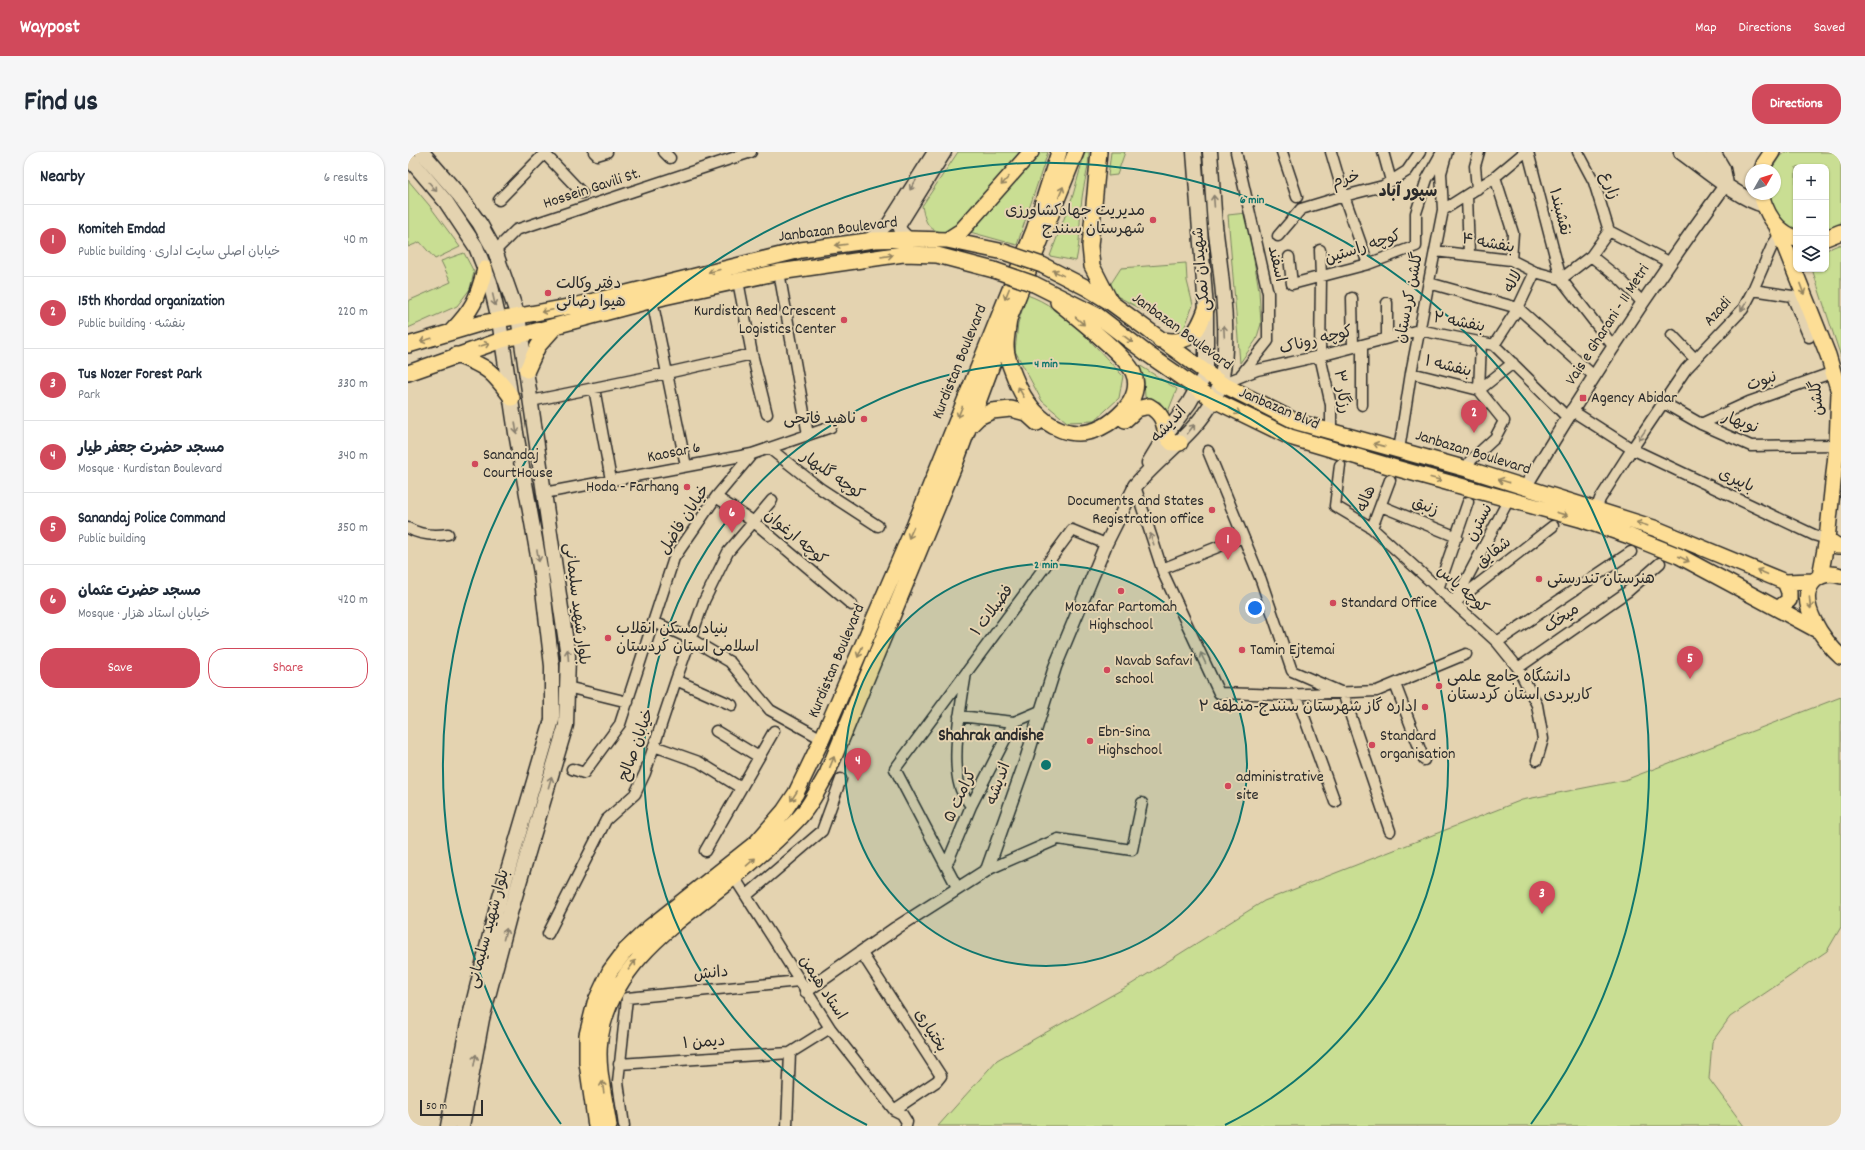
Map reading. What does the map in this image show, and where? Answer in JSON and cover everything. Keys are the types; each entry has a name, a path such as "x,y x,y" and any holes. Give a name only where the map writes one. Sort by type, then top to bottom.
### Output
{"main road":[{"name":"بلوار شهید سلیمانی","path":"422,152 459,195 480,224 495,251 518,316 568,656 566,725 510,914 482,1019 448,1126"},
{"path":"947,240 961,231 1031,152"},
{"name":"Kurdistan Boulevard","path":"609,1126 600,1069 600,1041 607,1008 614,993 636,961 660,935 731,872 799,818 827,774 948,461 1034,230 1059,152"},
{"name":"Kurdistan Boulevard","path":"596,1126 587,1063 587,1035 595,1003 610,971 625,951 650,927 731,872 784,811 808,772 915,524 948,461 969,428 1009,319 1076,152"},
{"path":"1099,152 1090,246 1092,266 1110,302"},
{"name":"شهیدان نمکی","path":"1194,152 1206,309 1206,373"},
{"name":"شهیدان نمکی","path":"1210,152 1215,224 1221,271 1225,338 1222,384"},
{"path":"1681,152 1745,196"},
{"path":"1713,152 1723,170 1726,184"},
{"path":"1764,164 1772,152"},
{"name":"بلوار شهید سلیمانی","path":"408,157 446,202 476,247 490,282 499,320 541,573 552,666 552,720 496,911 467,1028 462,1126"},
{"path":"1751,200 1757,204 1762,200 1767,213 1779,230 1793,237"},
{"name":"گلشن","path":"1779,230 1834,372 1839,392 1837,445 1827,539 1817,579 1809,590 1808,600 1811,613 1819,631 1832,650 1841,657"},
{"path":"1829,237 1841,232"},
{"name":"Janbazan Boulevard","path":"408,346 451,332 499,320 578,305 801,250 867,241 909,239 947,240 1004,252 1042,265 1087,288 1110,302 1222,384 1297,422 1467,469 1670,534 1785,582 1817,579 1829,574 1841,576"},
{"name":"Janbazan Boulevard","path":"408,373 502,340 652,300 778,272 902,254 937,255 994,270 1037,285"},
{"path":"451,332 468,313 479,293 485,269"},
{"name":"Kurdistan Boulevard","path":"1009,319 1006,348 1010,365 1018,386 1029,406 1040,418 1051,426 1063,431 1077,433 1090,432 1102,428 1120,415 1130,404 1135,391 1133,372 1113,350 1037,285"},
{"name":"Janbazan Blvd","path":"1037,285 1098,316 1214,400 1290,437 1509,499"},
{"path":"1160,340 1174,342 1184,340 1194,335 1200,326 1206,309"},
{"path":"527,370 538,346 555,327"},
{"path":"456,355 477,362 494,374 512,398"},
{"name":"اندیشه","path":"1135,486 1166,434 1197,389 1206,373"},
{"name":"اندیشه","path":"1135,486 1150,469 1180,443 1214,400 1222,384"},
{"path":"969,428 979,417 992,411 1011,409 1026,413 1049,431 1063,437 1079,439 1105,433 1137,409 1149,406 1160,414 1165,423 1168,440 1172,444 1180,443"},
{"name":"Janbazan Boulevard","path":"1509,499 1580,519 1679,556 1779,608 1819,631"},
{"path":"1827,539 1837,546 1841,546"},
{"path":"1779,608 1789,600 1789,592 1785,582"},
{"path":"529,802 534,808 543,806"},
{"path":"523,822 531,819 536,826"}],"street":[{"path":"594,152 597,155 607,152"},
{"name":"Hossein Gavili St.","path":"495,251 516,230 752,152"},
{"path":"867,241 888,224 934,152"},
{"path":"909,239 901,231 899,226 945,152"},
{"name":"اسفند","path":"1236,152 1268,293 1268,341 1241,376"},
{"path":"1282,152 1297,197"},
{"path":"1331,152 1344,196 1368,264"},
{"path":"1383,152 1391,181"},
{"name":"خرم","path":"1278,236 1301,210 1344,196 1384,186 1407,171 1420,152"},
{"name":"کوچه راستین","path":"1289,257 1292,284 1368,264 1416,246 1416,213 1427,179 1442,152"},
{"name":"گلشن کردستان","path":"1399,450 1411,373 1443,210 1441,173 1447,152"},
{"path":"1477,189 1475,166 1479,152"},
{"path":"1443,210 1495,177 1527,152"},
{"name":"نقشبند۱","path":"1527,152 1561,280"},
{"name":"زارع","path":"1578,152 1594,182 1609,231"},
{"path":"1697,152 1726,184"},
{"path":"499,200 546,153 582,193"},
{"path":"1495,177 1513,233 1511,260"},
{"name":"Vais e Gharani - 11 Metri","path":"1526,488 1569,414 1613,346 1669,262 1726,184"},
{"path":"1467,195 1469,255"},
{"name":"Azadi","path":"1596,510 1600,499 1686,369 1743,309 1753,290 1779,230"},
{"path":"1613,346 1561,280 1590,256 1609,231 1669,262"},
{"name":"رزگار ۳","path":"1320,250 1322,277 1320,356 1331,404 1330,431"},
{"name":"بنفشه ۴","path":"1435,251 1511,260 1535,272"},
{"path":"1590,256 1621,280 1642,302"},
{"path":"778,272 808,435"},
{"name":"لاله","path":"1494,345 1518,308 1535,272 1561,280"},
{"path":"738,281 752,354 767,414"},
{"path":"1429,284 1518,308 1594,376"},
{"path":"1753,290 1792,296 1809,337"},
{"path":"1352,298 1358,346 1362,405"},
{"path":"652,300 686,466"},
{"path":"1388,303 1388,338"},
{"name":"کوچه روناک","path":"1222,384 1257,370 1320,356 1419,330"},
{"name":"بنفشه ۲","path":"1419,330 1494,345"},
{"path":"1672,334 1695,360"},
{"path":"1467,469 1470,461 1495,438 1504,421 1479,390 1481,342"},
{"name":"باپیری","path":"1494,345 1569,414 1632,449 1814,535 1827,539"},
{"path":"531,401 752,354"},
{"path":"1479,390 1513,363"},
{"name":"نبوت","path":"1701,424 1749,402 1834,372"},
{"name":"بنفشه ۱","path":"1411,373 1479,390"},
{"path":"594,388 611,480"},
{"name":"نوبهار","path":"1664,403 1701,424 1751,446 1837,445"},
{"name":"Kaosar 6","path":"544,494 752,454 831,427"},
{"name":"کوچه گلبهار","path":"769,448 821,489 878,526"},
{"path":"1208,451 1261,580 1292,671 1343,693 1390,831"},
{"name":"خیابان فاضل","path":"572,769 584,772 620,724 674,558 716,497 752,454"},
{"name":"کوچه یاس","path":"1340,465 1335,506 1372,528 1497,642 1518,668 1538,705 1543,739 1537,760"},
{"name":"هاله","path":"1372,528 1390,480"},
{"path":"1135,486 1162,569 1219,693 1296,694 1377,691 1466,654"},
{"name":"اندیشه","path":"987,870 1025,762 1055,667 1106,544 1135,486"},
{"name":"کوچه ارغوان","path":"716,497 754,522 852,606"},
{"name":"نسترن","path":"1454,603 1509,499"},
{"name":"خیابان صالح","path":"548,934 606,820 635,794 645,773 704,601 728,552 772,500"},
{"path":"1438,589 1468,502"},
{"name":"زنبق","path":"1381,506 1457,537"},
{"name":"شقایق","path":"1454,603 1553,526"},
{"path":"408,528 424,534 436,536 448,534"},
{"name":"فضیلات ۱","path":"946,866 895,769 966,671 1072,530 1106,544"},
{"path":"1162,569 1243,537"},
{"path":"1497,642 1631,552"},
{"name":"میخک","path":"1518,668 1627,592 1660,563"},
{"path":"654,622 691,640 730,662 770,710 822,740"},
{"name":"فضیلات ۱","path":"966,671 959,716 957,774 960,789 971,806"},
{"path":"676,680 732,705"},
{"path":"1395,684 1424,760"},
{"path":"567,687 628,702"},
{"path":"1296,694 1335,802"},
{"path":"959,716 1014,722 1040,711"},
{"name":"کرامت ۵","path":"946,866 971,806 1014,722"},
{"path":"716,730 759,757"},
{"path":"704,851 774,731"},
{"path":"654,746 699,762 742,788"},
{"path":"746,896 822,831 841,779"},
{"path":"806,991 862,952 987,870 1058,839 1132,850 1142,803"},
{"path":"946,866 958,889"},
{"name":"استاد هیمن","path":"731,872 830,1028 894,1110 906,1117 906,1126"},
{"name":"بختیاری","path":"862,952 941,1076 938,1081 894,1110"},
{"name":"دانش","path":"619,1064 627,998 799,981"},
{"path":"787,1126 790,1053 830,1028"},
{"name":"دیمن ۱","path":"619,1064 790,1053"},
{"path":"619,1064 618,1082 624,1126"}],"green space":[{"path":"958,152 1021,152 966,217 949,233 937,231 927,223 922,206"},
{"path":"1040,152 1048,152 1017,245 970,232"},
{"path":"1085,152 1089,152 1089,158 1082,198 1079,245 1076,261 1050,256 1073,195"},
{"path":"1111,152 1125,152 1117,175 1108,176"},
{"path":"1785,152 1841,152 1841,225 1829,231 1829,164 1793,164 1793,228 1778,215 1771,200 1781,200 1781,164 1775,164 1780,156"},
{"path":"408,180 429,205 460,247 435,259 420,242 408,247"},
{"path":"1246,213 1259,290 1261,324 1256,340 1240,363 1228,215"},
{"path":"1841,244 1841,357 1813,272 1829,272 1829,249"},
{"path":"464,253 474,272 470,289 457,306 408,328 408,301 451,282 441,261"},
{"path":"1186,263 1187,281 1193,305 1183,332 1117,296 1110,285 1121,268"},
{"path":"1027,295 1041,301 1067,319 1091,341 1123,376 1119,398 1094,421 1067,422 1042,401 1015,351 1018,323"},
{"path":"1139,365 1177,389 1167,414 1160,402 1145,397 1144,380"},
{"path":"1841,697 1841,927 1827,951 1730,1017 1712,1042 1709,1079 1744,1126 938,1126 997,1060 1130,985 1264,901 1522,800 1625,780"}],"place":[{"name":"مدیریت جهادکشاورزی شهرستان سنندج","path":"1153,220"},
{"name":"دفتر وکالت هیوا رضائی","path":"548,293"},
{"name":"Kurdistan Red Crescent Logistics Center","path":"844,320"},
{"name":"Agency Abidar","path":"1583,398"},
{"name":"ناهید فاتحی","path":"864,419"},
{"name":"15th Khordad organization","path":"1474,433"},
{"name":"Sanandaj CourtHouse","path":"475,464"},
{"name":"Hoda - Farhang","path":"687,487"},
{"name":"Documents and States Registration office","path":"1212,510"},
{"name":"مسجد حضرت عثمان","path":"732,533"},
{"name":"Komiteh Emdad","path":"1228,560"},
{"name":"هنرستان تندرستی","path":"1539,579"},
{"name":"Mozafar Partomah Highschool","path":"1121,591"},
{"name":"Standard Office","path":"1333,603"},
{"name":"بنیاد مسکن انقلاب اسلامی استان کردستان","path":"608,638"},
{"name":"Tamin Ejtemai","path":"1242,650"},
{"name":"Navab Safavi school","path":"1107,670"},
{"name":"Sanandaj Police Command","path":"1690,679"},
{"name":"دانشگاه جامع علمی کاربردی استان کردستان","path":"1439,686"},
{"name":"اداره گاز شهرستان سنندج-منطقه ۲","path":"1425,707"},
{"name":"Ebn-Sina Highschool","path":"1090,741"},
{"name":"Standard organisation","path":"1372,745"},
{"name":"مسجد حضرت جعفر طیار","path":"858,781"},
{"name":"administrative site","path":"1228,786"},
{"name":"Tus Nozer Forest Park","path":"1542,914"}],"district":[{"name":"سپور آباد","path":"1408,193"},
{"name":"Shahrak andishe","path":"991,737"}]}
